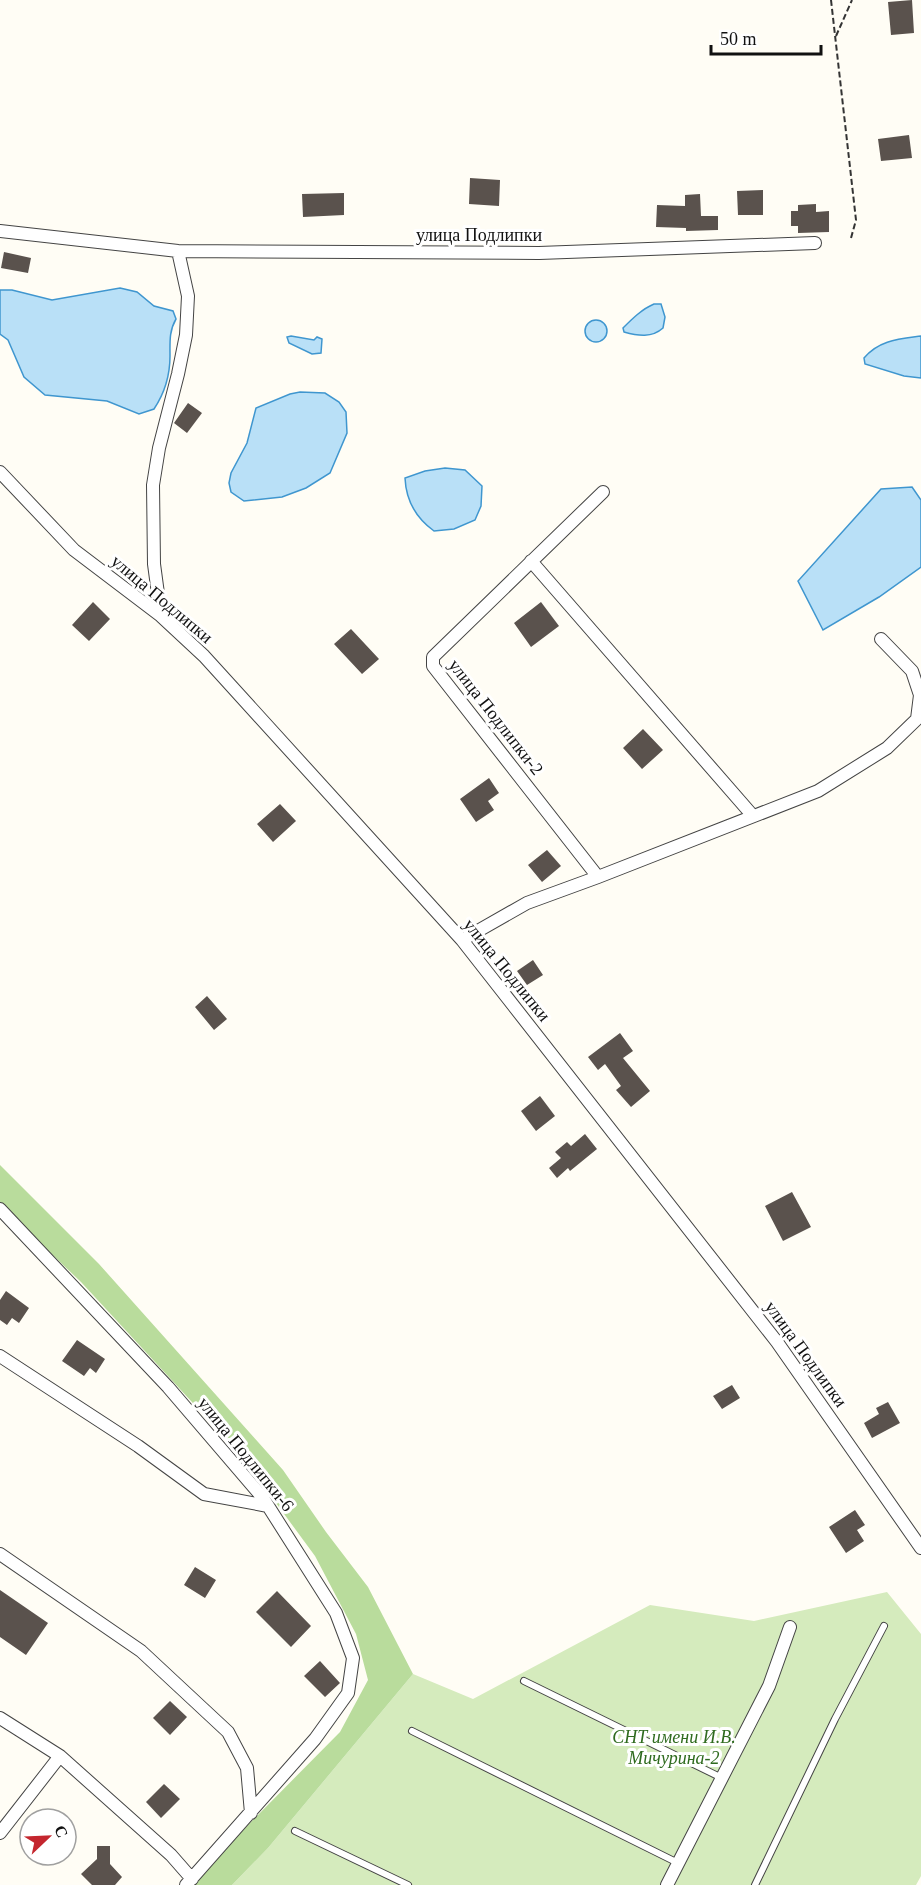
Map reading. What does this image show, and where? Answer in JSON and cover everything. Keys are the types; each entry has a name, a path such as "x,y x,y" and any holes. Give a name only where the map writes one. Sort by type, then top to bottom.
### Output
{"street":[{"name":"улица Подлипки","path":"0,231 178,251 539,253 815,243"},
{"path":"161,616 154,564 153,485 159,448 186,335 188,296 178,251"},
{"name":"улица Подлипки","path":"0,472 74,550 161,616 204,656 462,940 777,1342 921,1548"},
{"name":"улица Подлипки-2","path":"598,877 433,666 433,657 603,492"},
{"path":"531,561 753,816"},
{"path":"462,940 526,903 818,791 887,748 919,719 920,695 917,669 881,639"},
{"name":"улица Подлипки-6","path":"0,1209 168,1387 268,1506 336,1613 353,1658 348,1693 315,1739 189,1882 171,1855 60,1756 0,1718"},
{"path":"0,1356 138,1446 204,1494 268,1506"},
{"path":"0,1554 141,1651 228,1732 247,1768 251,1812"},
{"path":"667,1885 769,1686 790,1627"},
{"path":"0,1833 60,1756"}],"lane":[{"path":"755,1885 835,1719 884,1626"},
{"path":"525,1681 722,1778"},
{"path":"412,1731 678,1863"},
{"path":"295,1831 408,1885"}],"path":[{"path":"831,0 856,220 851,238"},
{"path":"836,36 852,0"}],"green space":[{"path":"0,1165 99,1264 283,1470 368,1587 413,1674 268,1848 232,1885 193,1885 244,1829 340,1732 368,1680 356,1634 315,1556 240,1454 81,1282 0,1205"},
{"name":"СНТ имени И.В. Мичурина-2","path":"887,1592 921,1634 921,1876 916,1885 232,1885 268,1848 413,1674 473,1699 650,1605 754,1621"}],"water":[{"path":"120,288 137,292 154,306 173,311 176,319 170,337 168,377 154,409 139,414 107,401 45,395 24,377 8,340 0,334 0,290 12,290 52,300"},
{"path":"654,304 661,304 665,317 663,328 645,335 624,332 623,328 630,321 641,311"},
{"path":"596,320 604,323 607,331 604,339 596,342 588,339 585,331 588,323"},
{"path":"921,336 921,378 904,376 865,364 864,358 876,347 897,340"},
{"path":"287,337 322,339 321,353 312,354 289,343"},
{"path":"300,392 325,393 339,402 346,412 347,433 330,473 306,488 282,497 244,501 231,492 229,483 231,473 247,443 256,408"},
{"path":"445,468 465,470 482,486 481,506 475,520 454,529 434,531 413,508 407,494 405,478 425,471"},
{"path":"912,487 921,500 921,567 879,597 823,630 798,581 881,489"}],"building":[{"path":"912,0 914,33 891,35 888,2"},
{"path":"909,135 912,158 881,161 878,139"},
{"path":"470,178 500,180 499,206 469,204"},
{"path":"763,190 763,215 738,215 737,191"},
{"path":"344,193 344,215 303,217 302,194"},
{"path":"700,194 701,216 718,216 718,230 686,231 686,228 656,227 657,205 685,206 685,195"},
{"path":"816,204 816,212 829,211 829,232 798,233 798,226 791,226 791,211 798,211 798,205"},
{"path":"4,252 31,258 28,273 1,268"},
{"path":"188,403 202,413 187,433 174,423"},
{"path":"93,602 110,619 89,641 72,625"},
{"path":"541,602 559,626 531,647 514,623"},
{"path":"351,629 379,659 362,674 334,644"},
{"path":"643,729 663,750 642,769 623,748"},
{"path":"489,778 499,793 488,801 494,810 476,822 460,799"},
{"path":"280,804 296,821 273,842 257,824"},
{"path":"547,850 561,866 542,882 528,865"},
{"path":"533,960 543,975 527,985 517,971"},
{"path":"207,996 227,1019 214,1030 195,1007"},
{"path":"620,1033 633,1051 623,1058 650,1091 631,1107 616,1090 621,1086 605,1064 598,1070 588,1057"},
{"path":"540,1096 555,1116 536,1131 521,1111"},
{"path":"585,1134 597,1149 570,1171 568,1168 557,1178 549,1168 561,1158 555,1152 567,1142 571,1146"},
{"path":"792,1192 811,1227 783,1241 765,1206"},
{"path":"6,1291 29,1308 19,1323 12,1318 7,1325 0,1320 0,1300"},
{"path":"77,1340 105,1359 96,1373 90,1368 84,1376 62,1361"},
{"path":"732,1385 740,1398 722,1409 713,1396"},
{"path":"888,1402 900,1423 872,1438 864,1423 879,1414 876,1408"},
{"path":"855,1510 865,1525 857,1530 864,1541 846,1553 829,1527"},
{"path":"195,1567 216,1580 205,1598 184,1585"},
{"path":"0,1590 48,1623 26,1655 0,1637"},
{"path":"277,1591 311,1626 291,1647 256,1612"},
{"path":"320,1661 340,1683 325,1697 304,1676"},
{"path":"170,1701 187,1717 170,1735 153,1718"},
{"path":"164,1784 180,1799 161,1818 146,1802"},
{"path":"97,1846 110,1846 110,1864 122,1877 115,1885 92,1885 81,1874 97,1859"}]}
